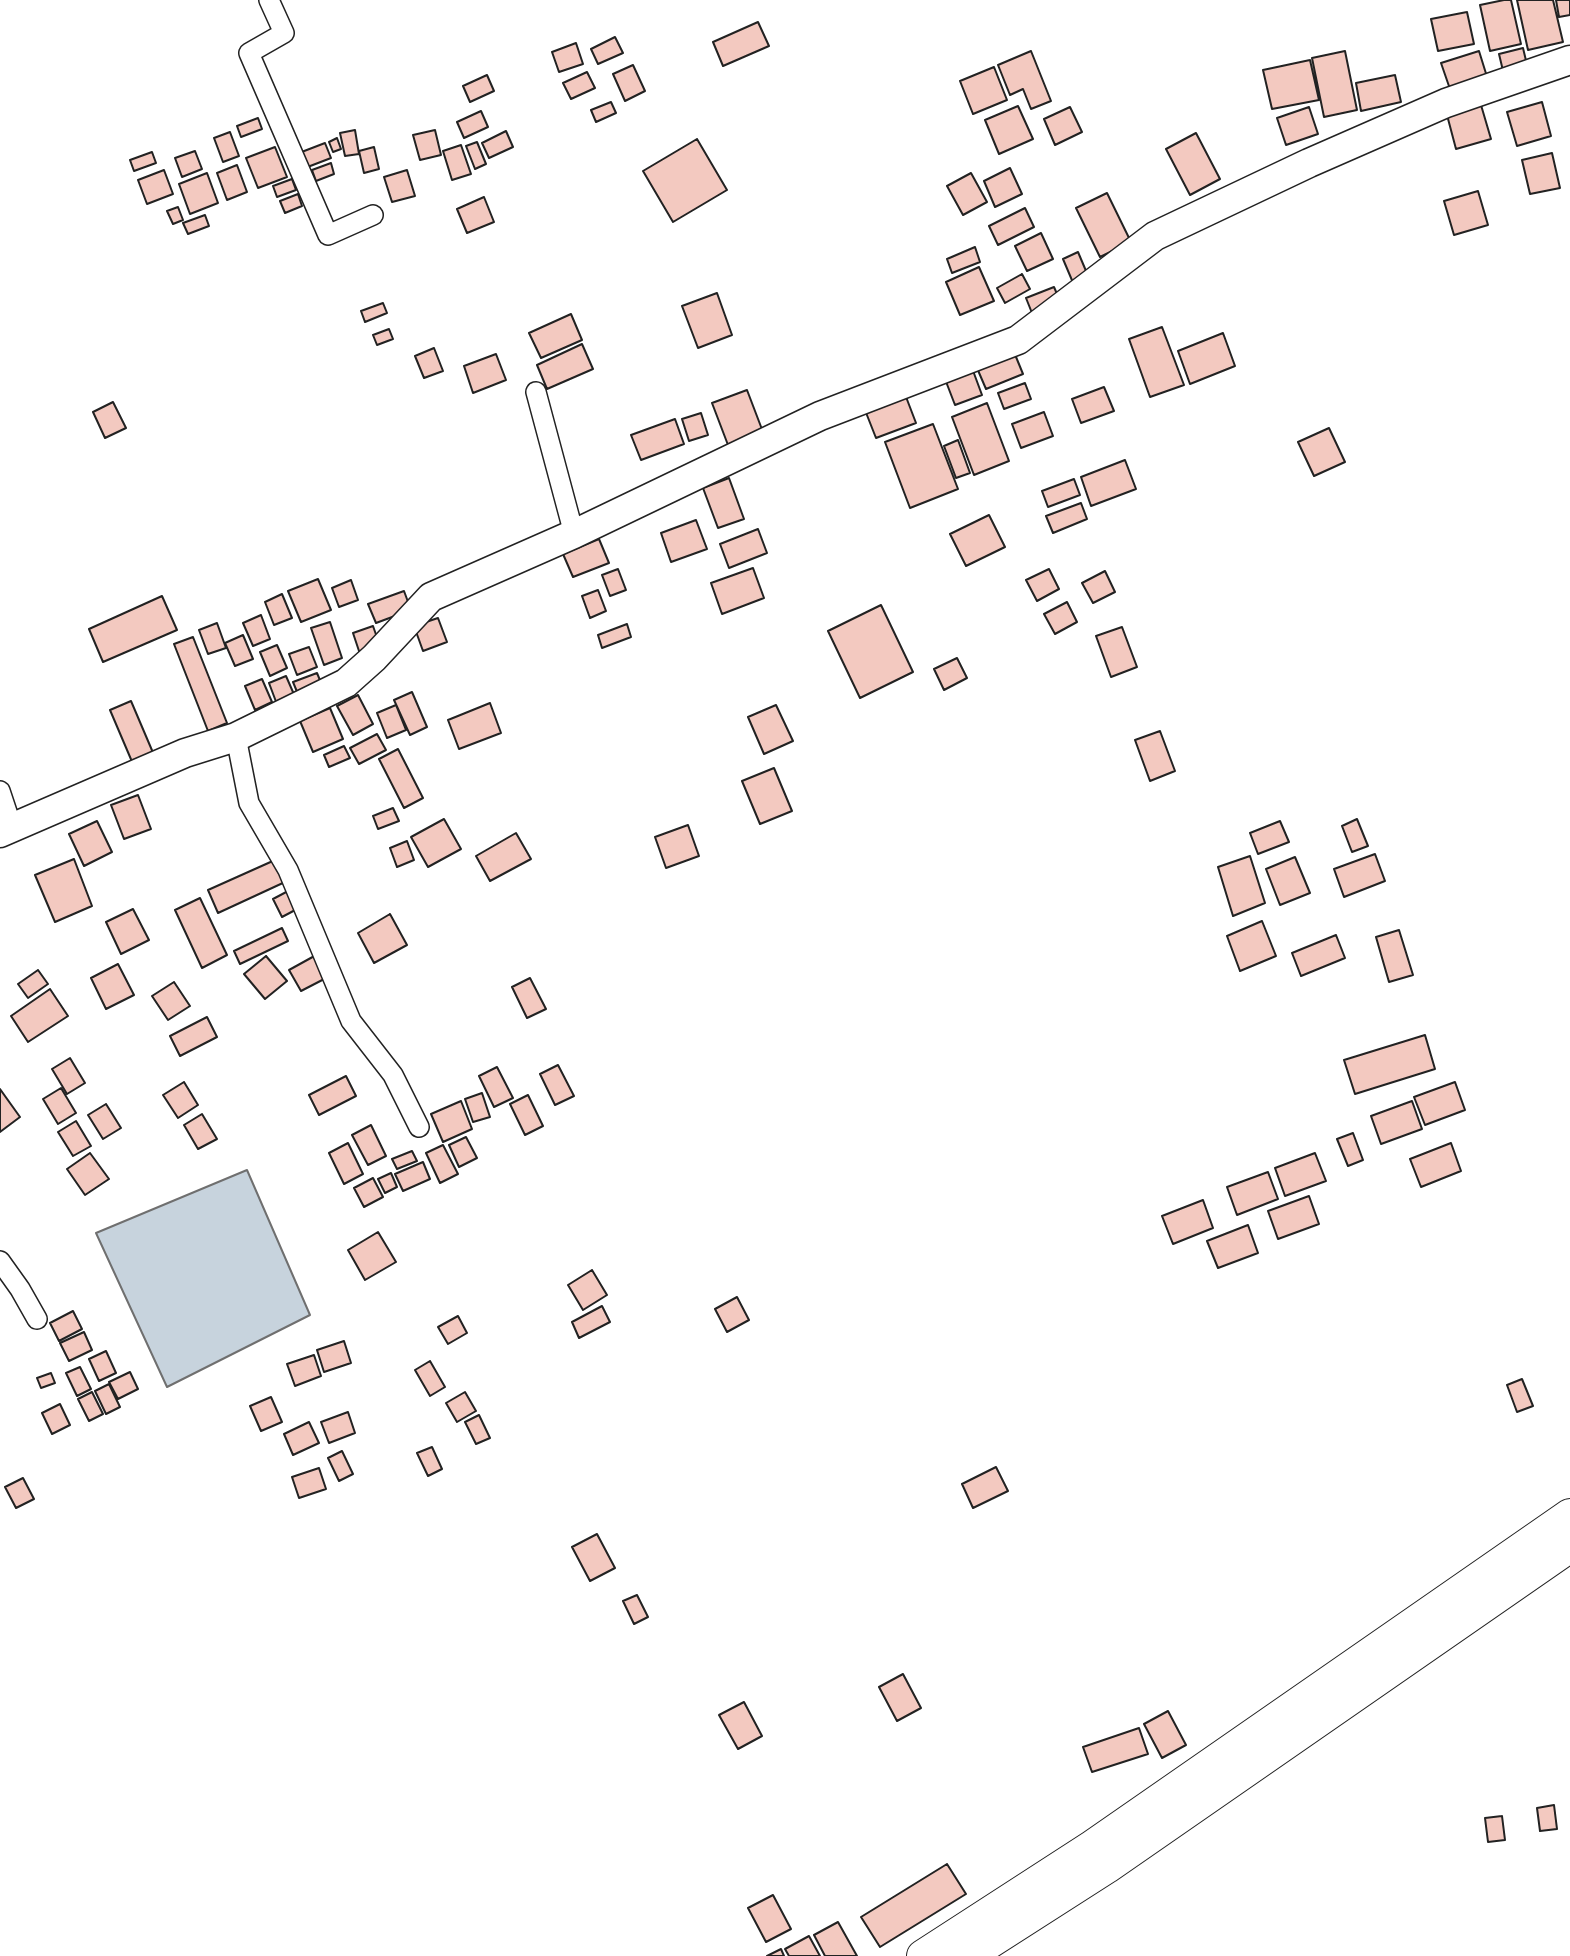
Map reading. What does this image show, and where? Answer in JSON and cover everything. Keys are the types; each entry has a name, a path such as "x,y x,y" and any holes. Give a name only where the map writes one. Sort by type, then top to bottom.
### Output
{"main road":[{"path":"923,1956 1093,1846 1570,1515"},
{"path":"968,1956 1107,1867 1570,1546"}],"street":[{"path":"269,0 284,33 249,53 328,235 373,215"},
{"path":"0,791 6,830 185,753 236,737 346,683 374,658 431,597 574,534 820,416 1018,340 1155,236 1309,163 1446,103 1570,60"},
{"path":"536,392 574,534"},
{"path":"236,737 249,803 288,870 351,1021 393,1075 419,1127"},
{"path":"0,1261 37,1319"}],"shaded area":[{"path":"247,1170 310,1315 167,1387 96,1233"}],"building":[{"path":"1511,0 1521,44 1490,51 1480,5"},
{"path":"1517,0 1553,0 1563,42 1528,50"},
{"path":"1556,0 1570,0 1570,15 1559,17"},
{"path":"1467,12 1474,44 1438,51 1431,19"},
{"path":"758,22 769,46 723,66 713,42"},
{"path":"615,37 623,53 598,64 591,49"},
{"path":"576,43 583,64 559,72 552,52"},
{"path":"1523,48 1528,69 1504,75 1499,54"},
{"path":"1031,51 1051,101 1031,109 1023,89 1010,95 998,65"},
{"path":"1345,51 1357,110 1324,117 1312,58"},
{"path":"1479,51 1488,80 1451,92 1441,63"},
{"path":"1310,60 1319,100 1272,109 1263,70"},
{"path":"633,65 645,91 625,101 613,74"},
{"path":"994,67 1007,100 973,114 960,81"},
{"path":"587,72 595,88 571,99 563,83"},
{"path":"487,75 494,91 470,102 463,86"},
{"path":"1395,75 1401,102 1361,111 1356,83"},
{"path":"611,102 616,113 596,122 591,110"},
{"path":"1542,102 1551,136 1517,146 1507,112"},
{"path":"1481,105 1491,139 1456,149 1447,115"},
{"path":"1018,106 1033,139 999,154 985,120"},
{"path":"1070,107 1082,132 1055,145 1044,119"},
{"path":"1309,107 1318,134 1286,145 1277,118"},
{"path":"481,111 488,127 464,138 457,122"},
{"path":"258,118 262,129 241,137 237,126"},
{"path":"355,130 359,154 345,156 340,133"},
{"path":"435,130 441,155 420,160 413,135"},
{"path":"506,131 513,147 489,158 482,143"},
{"path":"230,132 239,156 223,162 214,138"},
{"path":"1196,133 1220,179 1190,195 1166,149"},
{"path":"337,138 341,149 333,152 329,142"},
{"path":"697,139 727,190 673,222 643,171"},
{"path":"477,142 486,164 475,169 466,146"},
{"path":"325,143 331,158 292,173 286,158"},
{"path":"461,145 471,174 452,180 443,151"},
{"path":"275,147 287,177 258,188 246,158"},
{"path":"374,147 379,169 364,173 359,151"},
{"path":"195,151 202,169 182,177 175,158"},
{"path":"152,152 156,163 134,171 130,160"},
{"path":"1552,153 1560,188 1530,194 1522,160"},
{"path":"331,163 334,174 316,181 312,170"},
{"path":"237,165 247,192 227,200 217,173"},
{"path":"1010,168 1022,194 995,207 984,181"},
{"path":"164,170 173,194 147,204 138,180"},
{"path":"407,170 415,196 392,202 384,177"},
{"path":"207,173 218,203 190,214 179,184"},
{"path":"971,173 987,202 963,215 947,186"},
{"path":"292,179 296,190 277,197 273,186"},
{"path":"1478,191 1488,225 1454,235 1444,201"},
{"path":"1107,193 1131,242 1100,257 1076,208"},
{"path":"298,194 302,206 285,213 280,201"},
{"path":"484,197 494,222 467,233 457,209"},
{"path":"178,207 183,220 173,224 167,211"},
{"path":"1025,208 1034,227 998,245 989,226"},
{"path":"205,215 209,226 188,234 183,223"},
{"path":"1041,233 1053,259 1027,271 1015,246"},
{"path":"975,247 980,262 952,273 947,259"},
{"path":"1078,252 1089,278 1074,285 1063,259"},
{"path":"979,267 994,301 960,315 946,282"},
{"path":"1022,274 1030,289 1005,303 997,288"},
{"path":"1054,287 1060,301 1032,313 1026,298"},
{"path":"717,293 732,335 698,348 682,306"},
{"path":"383,303 387,313 365,322 361,311"},
{"path":"571,314 582,340 541,358 529,333"},
{"path":"1162,327 1184,385 1150,397 1129,339"},
{"path":"389,329 393,339 377,345 373,335"},
{"path":"1223,333 1235,366 1190,384 1178,351"},
{"path":"582,344 593,369 547,389 537,365"},
{"path":"434,348 443,371 424,378 415,356"},
{"path":"1014,352 1023,374 986,389 977,368"},
{"path":"496,354 506,380 473,393 464,366"},
{"path":"972,368 982,395 955,405 945,379"},
{"path":"1025,383 1031,399 1004,409 998,393"},
{"path":"1104,387 1114,411 1081,423 1072,399"},
{"path":"903,389 916,423 876,438 863,405"},
{"path":"747,390 763,432 728,445 712,403"},
{"path":"113,402 126,428 105,438 93,412"},
{"path":"987,403 1009,461 974,475 952,417"},
{"path":"1044,412 1053,436 1021,448 1012,424"},
{"path":"701,413 708,435 689,441 682,419"},
{"path":"675,419 684,444 641,460 631,435"},
{"path":"933,424 958,489 910,508 885,442"},
{"path":"1329,428 1345,462 1314,476 1298,442"},
{"path":"958,440 970,473 956,478 944,446"},
{"path":"1125,460 1136,489 1091,506 1081,477"},
{"path":"729,478 744,519 718,528 703,488"},
{"path":"1074,479 1080,495 1048,507 1042,491"},
{"path":"1081,503 1087,519 1053,533 1046,516"},
{"path":"989,515 1005,547 966,566 950,534"},
{"path":"696,520 707,549 671,562 661,533"},
{"path":"758,529 767,553 729,568 720,544"},
{"path":"599,539 609,563 573,577 563,554"},
{"path":"753,568 764,598 722,614 711,583"},
{"path":"618,569 626,590 610,596 602,575"},
{"path":"1049,569 1059,589 1037,601 1026,580"},
{"path":"1105,571 1115,592 1093,603 1082,583"},
{"path":"318,579 331,610 301,622 288,591"},
{"path":"351,580 358,600 339,607 332,588"},
{"path":"598,590 606,611 590,618 582,596"},
{"path":"404,591 411,610 376,623 368,604"},
{"path":"282,594 292,618 274,625 265,602"},
{"path":"162,596 177,630 103,662 89,629"},
{"path":"1067,602 1077,622 1055,634 1044,614"},
{"path":"881,605 913,672 860,698 828,631"},
{"path":"261,615 270,639 253,646 243,623"},
{"path":"438,618 447,642 423,651 414,626"},
{"path":"330,622 342,658 324,665 311,628"},
{"path":"217,623 226,648 208,654 199,630"},
{"path":"627,624 631,637 602,648 598,635"},
{"path":"373,626 380,646 360,654 353,633"},
{"path":"1122,627 1137,667 1111,677 1096,636"},
{"path":"243,635 253,659 235,666 225,643"},
{"path":"193,637 227,723 208,731 174,644"},
{"path":"277,645 287,668 270,676 260,652"},
{"path":"309,647 317,667 297,675 289,654"},
{"path":"957,658 967,678 944,690 934,669"},
{"path":"317,673 324,690 300,699 293,682"},
{"path":"286,676 296,699 278,707 269,683"},
{"path":"262,679 272,702 255,710 245,686"},
{"path":"412,692 427,727 410,735 394,700"},
{"path":"358,695 373,724 353,735 337,706"},
{"path":"131,701 154,755 133,764 110,710"},
{"path":"490,703 501,733 459,749 448,720"},
{"path":"396,705 406,730 387,738 377,713"},
{"path":"776,705 793,741 764,754 748,717"},
{"path":"330,708 343,739 313,752 300,721"},
{"path":"1160,731 1175,771 1150,781 1135,740"},
{"path":"377,734 386,750 359,764 350,748"},
{"path":"344,746 350,758 329,767 324,755"},
{"path":"398,749 423,798 404,808 379,759"},
{"path":"774,768 792,811 760,824 742,781"},
{"path":"138,795 151,829 124,839 111,805"},
{"path":"393,808 399,821 378,829 373,816"},
{"path":"444,819 461,849 428,867 411,837"},
{"path":"1357,819 1368,846 1352,852 1342,826"},
{"path":"97,821 112,852 84,866 69,834"},
{"path":"1280,821 1289,842 1258,854 1250,833"},
{"path":"688,825 699,856 666,868 655,837"},
{"path":"516,833 531,859 490,881 476,856"},
{"path":"407,841 414,860 397,867 390,848"},
{"path":"1375,854 1385,881 1344,897 1334,869"},
{"path":"1250,856 1265,903 1233,916 1218,867"},
{"path":"1295,857 1310,893 1280,905 1266,869"},
{"path":"74,859 92,906 55,922 35,875"},
{"path":"275,860 285,882 218,913 208,890"},
{"path":"290,890 299,908 282,917 273,899"},
{"path":"200,898 227,955 202,968 175,910"},
{"path":"133,909 149,940 121,954 106,922"},
{"path":"390,914 407,945 374,963 358,933"},
{"path":"1262,921 1276,956 1240,971 1227,936"},
{"path":"282,928 288,941 240,964 234,951"},
{"path":"1399,930 1413,975 1389,982 1376,937"},
{"path":"1336,935 1345,958 1301,976 1292,953"},
{"path":"318,954 330,976 301,991 289,970"},
{"path":"266,956 287,981 265,999 244,974"},
{"path":"118,964 134,995 106,1009 91,978"},
{"path":"38,970 48,984 28,998 18,984"},
{"path":"530,978 546,1009 527,1018 512,987"},
{"path":"174,982 190,1006 168,1020 152,996"},
{"path":"50,989 68,1016 28,1042 11,1016"},
{"path":"207,1017 217,1037 180,1056 170,1036"},
{"path":"1425,1035 1435,1069 1355,1094 1344,1060"},
{"path":"70,1058 85,1083 67,1094 52,1069"},
{"path":"558,1065 574,1096 555,1105 540,1074"},
{"path":"497,1067 513,1098 494,1107 479,1076"},
{"path":"346,1076 356,1096 319,1115 309,1095"},
{"path":"184,1082 198,1105 178,1118 163,1095"},
{"path":"1455,1082 1465,1110 1425,1125 1414,1097"},
{"path":"61,1088 76,1113 58,1124 43,1099"},
{"path":"0,1089 20,1117 0,1132"},
{"path":"482,1093 490,1117 473,1122 465,1099"},
{"path":"528,1095 543,1126 525,1135 510,1104"},
{"path":"461,1101 472,1129 443,1142 431,1114"},
{"path":"1412,1101 1422,1129 1381,1144 1371,1116"},
{"path":"106,1104 121,1128 103,1139 88,1115"},
{"path":"202,1114 217,1139 198,1149 184,1125"},
{"path":"76,1121 91,1146 73,1156 58,1132"},
{"path":"371,1125 386,1156 368,1165 352,1135"},
{"path":"1353,1133 1363,1160 1348,1166 1337,1139"},
{"path":"466,1137 477,1158 459,1167 449,1145"},
{"path":"348,1143 363,1174 344,1184 329,1153"},
{"path":"1451,1143 1461,1171 1421,1187 1410,1159"},
{"path":"443,1145 458,1174 440,1183 426,1153"},
{"path":"412,1151 417,1161 397,1169 392,1159"},
{"path":"90,1153 109,1179 85,1195 67,1169"},
{"path":"1315,1153 1326,1181 1285,1196 1275,1168"},
{"path":"423,1162 430,1179 403,1191 395,1174"},
{"path":"1268,1172 1278,1199 1237,1215 1227,1187"},
{"path":"391,1173 397,1187 385,1193 378,1179"},
{"path":"373,1178 383,1197 364,1207 354,1188"},
{"path":"1309,1196 1319,1224 1278,1239 1268,1211"},
{"path":"1203,1200 1213,1228 1173,1244 1162,1216"},
{"path":"1248,1225 1258,1253 1218,1268 1207,1241"},
{"path":"378,1232 396,1262 365,1280 348,1250"},
{"path":"592,1270 607,1295 583,1310 568,1285"},
{"path":"737,1297 749,1320 727,1332 715,1309"},
{"path":"602,1306 610,1322 579,1338 572,1322"},
{"path":"73,1311 82,1329 59,1341 50,1323"},
{"path":"458,1316 467,1333 448,1344 438,1327"},
{"path":"84,1332 92,1350 69,1361 60,1343"},
{"path":"344,1341 351,1363 324,1372 317,1350"},
{"path":"106,1351 116,1373 99,1381 89,1359"},
{"path":"314,1355 321,1376 295,1386 287,1364"},
{"path":"430,1361 445,1387 430,1396 415,1370"},
{"path":"80,1367 91,1389 77,1396 66,1373"},
{"path":"130,1372 138,1389 118,1399 109,1382"},
{"path":"51,1373 55,1383 41,1388 37,1378"},
{"path":"1522,1379 1533,1406 1517,1412 1507,1385"},
{"path":"109,1384 120,1407 106,1414 95,1391"},
{"path":"92,1392 103,1414 89,1421 78,1399"},
{"path":"465,1392 476,1411 457,1422 446,1403"},
{"path":"271,1397 282,1422 261,1431 250,1406"},
{"path":"60,1404 70,1425 52,1434 42,1413"},
{"path":"348,1412 355,1433 329,1443 321,1422"},
{"path":"479,1415 490,1438 476,1444 465,1422"},
{"path":"309,1422 319,1443 293,1455 284,1434"},
{"path":"432,1447 442,1469 428,1476 417,1453"},
{"path":"342,1451 353,1474 339,1481 328,1458"},
{"path":"996,1467 1008,1491 973,1508 962,1484"},
{"path":"319,1468 326,1489 299,1498 292,1477"},
{"path":"23,1478 34,1499 16,1508 5,1487"},
{"path":"597,1534 615,1568 590,1581 572,1547"},
{"path":"637,1595 648,1617 634,1624 623,1601"},
{"path":"903,1674 921,1708 897,1721 879,1687"},
{"path":"744,1702 762,1736 738,1749 719,1715"},
{"path":"1168,1711 1186,1745 1162,1758 1144,1724"},
{"path":"1139,1728 1148,1754 1092,1772 1083,1747"},
{"path":"1554,1805 1557,1829 1540,1831 1537,1808"},
{"path":"1502,1816 1505,1840 1488,1842 1485,1818"},
{"path":"947,1864 966,1894 880,1947 861,1917"},
{"path":"773,1895 791,1929 766,1942 748,1908"},
{"path":"838,1922 857,1956 825,1956 814,1935"},
{"path":"809,1936 820,1956 789,1956 785,1949"},
{"path":"781,1949 784,1956 767,1956"}]}
